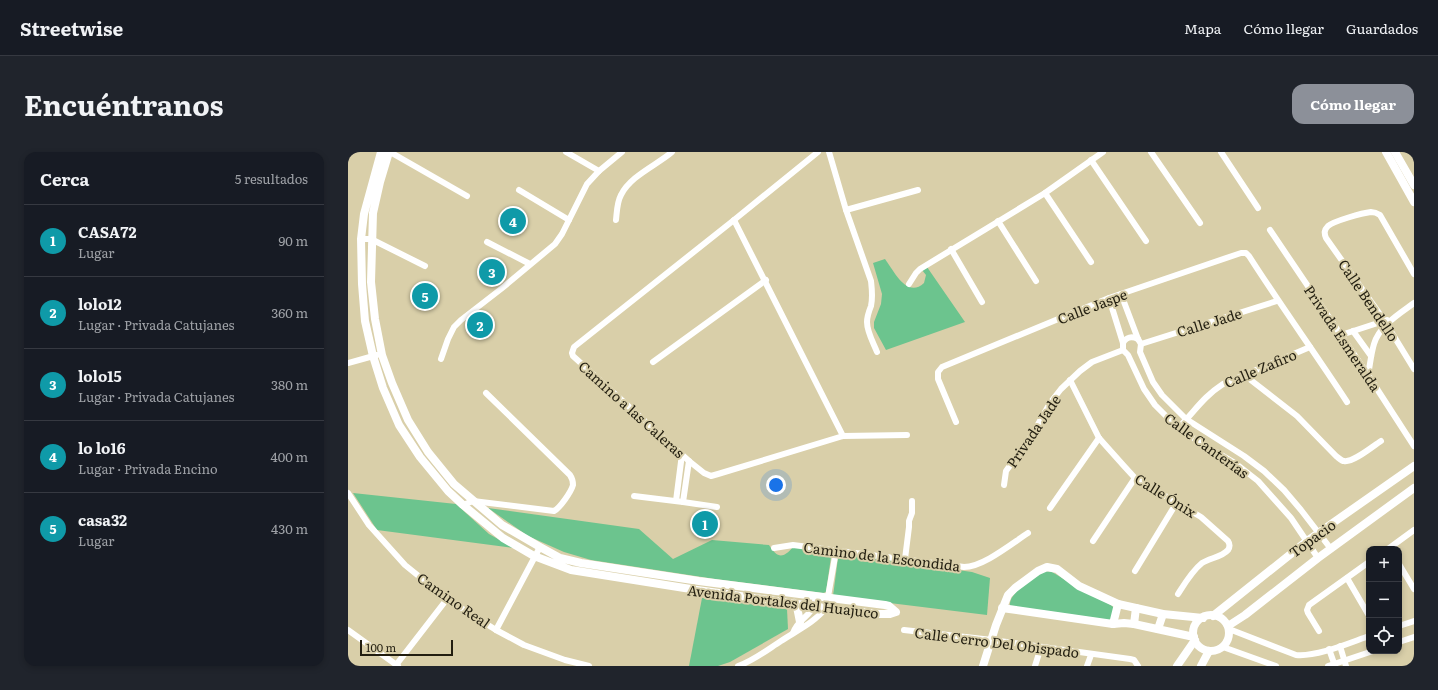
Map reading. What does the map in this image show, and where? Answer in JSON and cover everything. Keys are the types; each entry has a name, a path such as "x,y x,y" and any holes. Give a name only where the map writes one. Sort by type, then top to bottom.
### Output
{"street":[{"name":"Avenida Portales del Huajuco","path":"381,152 364,214 361,239 365,322 373,356 383,388 399,424 420,457 448,491 463,505 503,538 534,556 571,570 826,608 879,614 890,614 896,612 889,606 885,605 698,581 581,563 560,558 502,525 454,484 428,452 408,420 382,355 375,319 371,282 371,239 373,213 380,182 390,152"},
{"path":"390,152 467,196"},
{"path":"566,152 599,171"},
{"path":"441,359 448,339 457,324 555,244 562,234 587,184 599,171 622,152"},
{"path":"616,220 620,196 625,188 672,152"},
{"name":"Camino a las Caleras","path":"818,152 574,347 572,350 573,356 689,461 704,473 711,476 843,436 907,436"},
{"path":"829,152 846,210 870,281 872,299 867,315 867,322 868,329 877,352"},
{"path":"909,284 916,272 920,269 1045,193 1104,152"},
{"path":"1151,152 1200,223"},
{"path":"1221,152 1258,208"},
{"path":"1386,152 1414,202"},
{"path":"1395,152 1414,185"},
{"path":"1091,160 1146,241"},
{"path":"519,190 569,220"},
{"path":"846,210 918,190"},
{"path":"1045,193 1091,262"},
{"name":"Calle Bendello","path":"1414,274 1380,215 1377,213 1368,212 1333,223 1326,228 1326,238 1387,322 1414,369"},
{"path":"734,220 766,280 843,436"},
{"path":"998,222 1036,281"},
{"name":"Privada Esmeralda","path":"1270,230 1414,446"},
{"path":"361,239 371,239 425,266"},
{"path":"487,242 530,264"},
{"path":"951,250 982,302"},
{"name":"Calle Jaspe","path":"956,422 938,379 938,372 942,367 1109,298 1235,254 1246,253 1250,256 1277,301"},
{"path":"654,362 766,280"},
{"path":"1121,294 1140,341 1140,352 1137,355 1128,355"},
{"name":"Calle Canterías","path":"1109,298 1123,347 1144,389 1155,405 1167,417 1196,440 1258,481 1291,518 1318,558"},
{"path":"1277,301 1347,402"},
{"name":"Calle Jade","path":"1070,380 1092,362 1123,347 1128,338 1133,337 1140,341 1277,301"},
{"path":"1341,335 1387,322 1414,303"},
{"path":"1368,375 1376,339 1387,322"},
{"path":"1353,331 1371,356"},
{"name":"Calle Zafiro","path":"1179,427 1199,403 1223,384 1310,347"},
{"name":"Calle Canterías","path":"1140,352 1153,382 1162,394 1186,419 1244,456 1264,471 1284,490 1319,532 1331,549"},
{"path":"348,363 382,355"},
{"path":"1244,374 1297,416 1336,456 1346,462 1381,441"},
{"name":"Calle Ónix","path":"1070,380 1099,438 1136,478 1212,526 1227,539 1230,545 1225,553 1199,565 1178,594"},
{"name":"Privada Jade","path":"1004,485 1006,471 1032,435 1053,400 1070,380"},
{"path":"463,505 473,501 554,511 559,508 573,485 573,480 570,475 486,393"},
{"path":"1050,508 1099,438"},
{"path":"679,501 682,454"},
{"path":"679,501 689,461"},
{"name":"Topacio","path":"1213,616 1319,532 1414,466"},
{"path":"1093,541 1136,478"},
{"name":"Topacio","path":"1228,627 1318,558 1414,488"},
{"name":"Camino Real","path":"348,493 369,525 405,565 447,599 496,630 524,645 566,660 589,666"},
{"path":"634,496 717,507"},
{"path":"905,559 909,521 912,513 912,501"},
{"path":"1135,571 1176,502"},
{"path":"1291,518 1301,510"},
{"path":"1393,546 1414,530"},
{"name":"Camino de la Escondida","path":"774,548 793,545 964,568 980,564 1028,533"},
{"path":"496,630 534,556 540,548"},
{"path":"738,666 751,660 812,621 826,608 836,551"},
{"path":"1319,631 1307,610 1309,605 1366,564"},
{"path":"983,666 1002,608 1008,595 1038,571 1047,567 1057,569 1079,586 1118,604 1163,614 1203,618 1213,616 1219,617 1228,627 1229,635 1227,642 1223,647 1209,651 1198,645 1195,639 1195,626 1203,618"},
{"path":"1402,569 1414,589"},
{"path":"1346,578 1366,611"},
{"path":"793,633 795,627 810,613 815,606 816,597"},
{"path":"385,666 395,664 447,599"},
{"path":"794,603 798,611 800,622"},
{"path":"1113,624 1118,604"},
{"path":"1002,608 1113,624 1134,624 1195,639"},
{"path":"1134,624 1136,608"},
{"path":"1158,629 1163,614"},
{"path":"1402,625 1414,622"},
{"path":"1228,627 1296,655 1308,655 1366,637"},
{"path":"348,630 395,664"},
{"name":"Calle Cerro Del Obispado","path":"904,630 992,640 1091,655 1130,659 1137,664"},
{"path":"1402,641 1414,637"},
{"path":"1177,666 1195,639"},
{"path":"1340,646 1345,663"},
{"path":"1035,666 1041,647"},
{"path":"1223,647 1276,666"},
{"path":"1329,649 1335,665"},
{"path":"1201,666 1209,651"},
{"path":"1328,666 1345,663 1366,654"},
{"path":"1088,666 1091,655"}],"green space":[{"path":"885,259 902,282 912,288 918,287 924,283 926,275 922,270 927,267 965,322 886,350 874,328 874,322 881,304 882,294 873,263"},
{"path":"353,493 456,504 489,534 514,548 377,530"},
{"path":"488,508 639,529 673,559 712,540 769,545 777,555 786,554 793,547 828,552 831,557 826,592 823,593 715,579 591,560 564,552 528,536"},
{"path":"844,554 972,572 990,578 987,615 833,596 838,558 840,555"},
{"path":"1044,571 1052,572 1111,605 1114,608 1111,619 1109,620 1010,606 1013,596 1029,581"},
{"path":"702,598 787,609 788,629 730,662 718,666 689,666"}],"place":[{"name":"lo lo16","path":"513,221"},
{"name":"lolo15","path":"492,272"},
{"name":"casa32","path":"425,296"},
{"name":"lolo12","path":"480,325"},
{"name":"CASA72","path":"705,524"}]}
